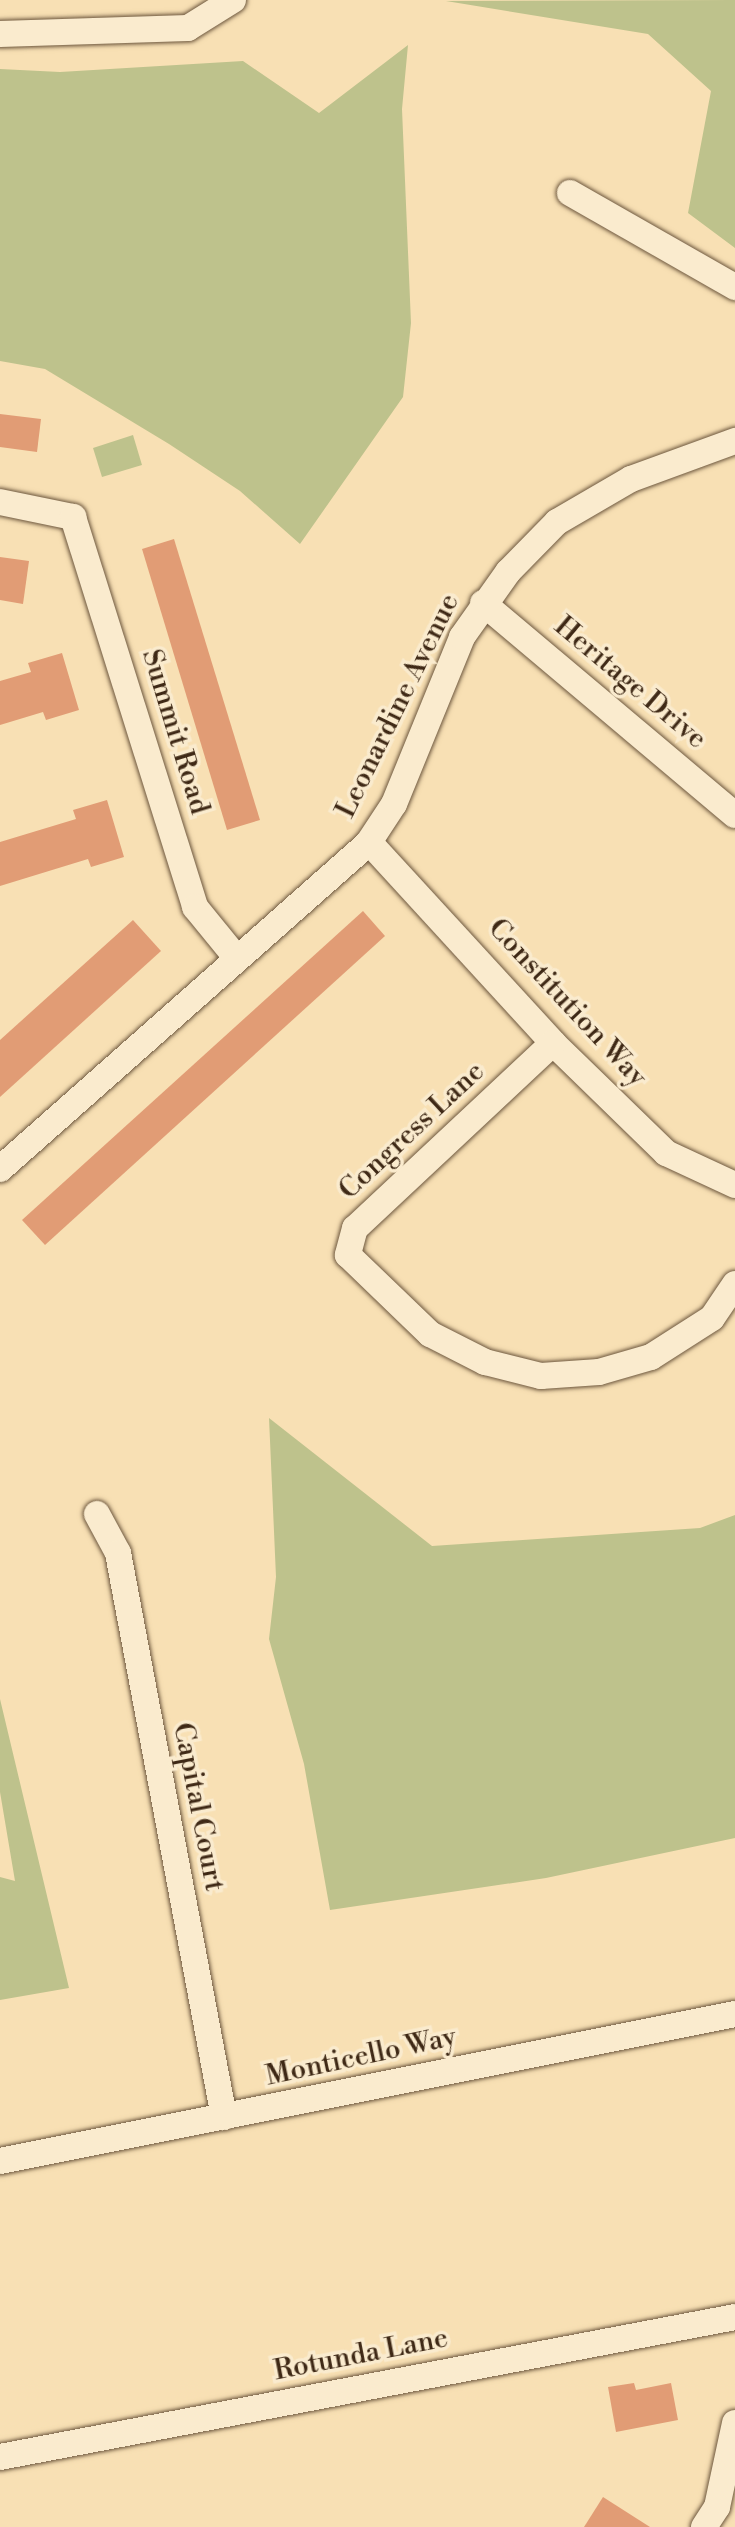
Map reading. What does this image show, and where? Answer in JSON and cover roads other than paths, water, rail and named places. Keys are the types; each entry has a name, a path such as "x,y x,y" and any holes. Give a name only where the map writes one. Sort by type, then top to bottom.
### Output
{"street":[{"path":"0,34 188,28 233,0"},
{"path":"570,193 735,287"},
{"name":"Leonardine Avenue","path":"0,1169 235,956 369,842 394,804 462,637 483,603 557,522 631,479 735,441"},
{"name":"Summit Road","path":"0,502 73,517 195,907 235,956"},
{"name":"Heritage Drive","path":"483,603 735,815"},
{"name":"Constitution Way","path":"369,842 553,1043 666,1153 735,1185"},
{"name":"Congress Lane","path":"553,1043 355,1228 348,1255 430,1334 485,1362 541,1376 599,1372 651,1357 712,1318 735,1284"},
{"name":"Capital Court","path":"97,1514 118,1553 224,2117"},
{"name":"Monticello Way","path":"0,2161 735,2014"},
{"name":"Rotunda Lane","path":"0,2457 735,2317"},
{"path":"704,2527 717,2507 735,2423"}]}
